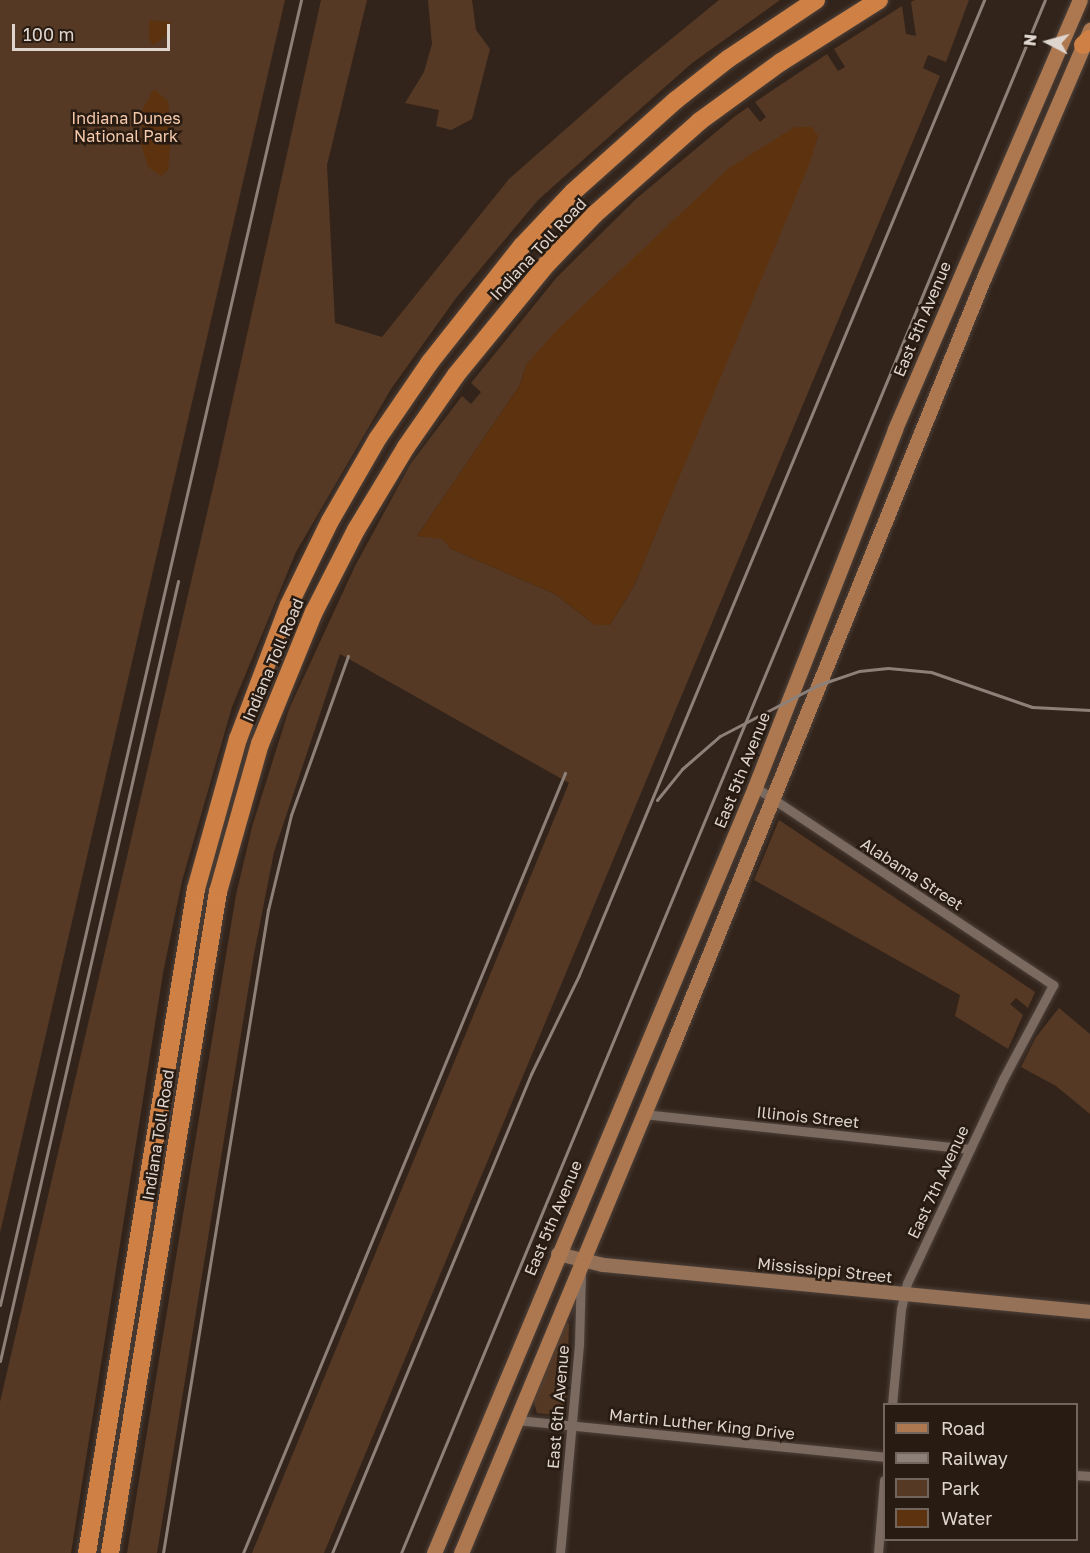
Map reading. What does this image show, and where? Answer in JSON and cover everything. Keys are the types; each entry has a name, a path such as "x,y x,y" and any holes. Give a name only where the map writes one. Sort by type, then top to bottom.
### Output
{"highway":[{"name":"Indiana Toll Road","path":"87,1553 196,888 238,739 289,605 330,521 378,438 430,362 522,246 573,192 676,100 728,59 816,0"},
{"name":"Indiana Toll Road","path":"110,1553 218,892 260,744 314,612 356,530 406,447 456,375 547,264 595,214 700,121 781,62 879,0"}],"main road":[{"name":"East 5th Avenue","path":"434,1553 755,787 895,429 1080,0"},
{"path":"460,1553 774,797 845,614 1088,38"}],"street":[{"name":"Alabama Street","path":"755,787 774,797 842,847 1053,985"},
{"name":"East 7th Avenue","path":"892,1403 903,1294 970,1149 1053,985"},
{"name":"Illinois Street","path":"643,1114 970,1149"},
{"name":"Mississippi Street","path":"558,1254 581,1263 1090,1312"},
{"name":"East 6th Avenue","path":"560,1553 573,1426 581,1263"},
{"name":"Martin Luther King Drive","path":"516,1420 883,1457"},
{"path":"878,1553 883,1501"}],"green space":[{"name":"Indiana Dunes National Park","path":"0,0 285,0 0,1233"},
{"path":"321,0 367,0 327,165 335,323 382,337 509,179 626,76 719,0 780,0 692,63 538,200 456,298 391,389 296,552 232,707 182,881 163,973 71,1553 0,1553 0,1402 218,466"},
{"path":"428,0 472,0 476,30 490,49 472,119 451,130 436,126 439,110 405,103 424,72 432,44"},
{"path":"915,0 969,0 946,62 928,55 923,68 940,76 324,1553 252,1553 569,783 340,654 274,852 254,954 157,1553 127,1553 236,895 252,827 289,709 355,566 411,463 462,396 471,404 481,392 471,383 557,277 637,198 734,117 748,107 760,122 766,117 755,102 827,54 838,71 845,67 834,49 902,6 906,34 916,36 911,2","holes":["818,137 634,586 610,625 595,625 555,594 451,549 442,538 417,536 520,385 526,365"]},
{"path":"779,820 1035,992 1028,1008 1016,998 1010,1004 1023,1015 1008,1049 955,1016 960,995 754,880"},
{"path":"1059,1008 1090,1034 1090,1114 1056,1086 1021,1067 1036,1037"},
{"path":"566,1322 569,1324 566,1411 561,1416 537,1413 533,1399"}],"water":[{"path":"149,20 171,22 165,37 153,45 149,38"},
{"path":"154,89 168,101 171,136 168,170 161,176 148,167 141,144 143,108"},
{"path":"795,127 812,127 818,136 809,165 634,586 610,625 595,625 555,594 451,549 442,539 417,536 520,385 526,365 557,330 729,168"}],"railway":[{"path":"0,1305 301,0"},
{"path":"332,1553 531,1074 579,975 984,0"},
{"path":"401,1553 1045,0"},
{"path":"0,1361 178,581"},
{"path":"163,1553 268,910 291,815 348,656"},
{"path":"657,800 682,769 720,736 818,685 859,671 888,668 931,672 1032,707 1090,710"},
{"path":"243,1553 565,773"}]}
